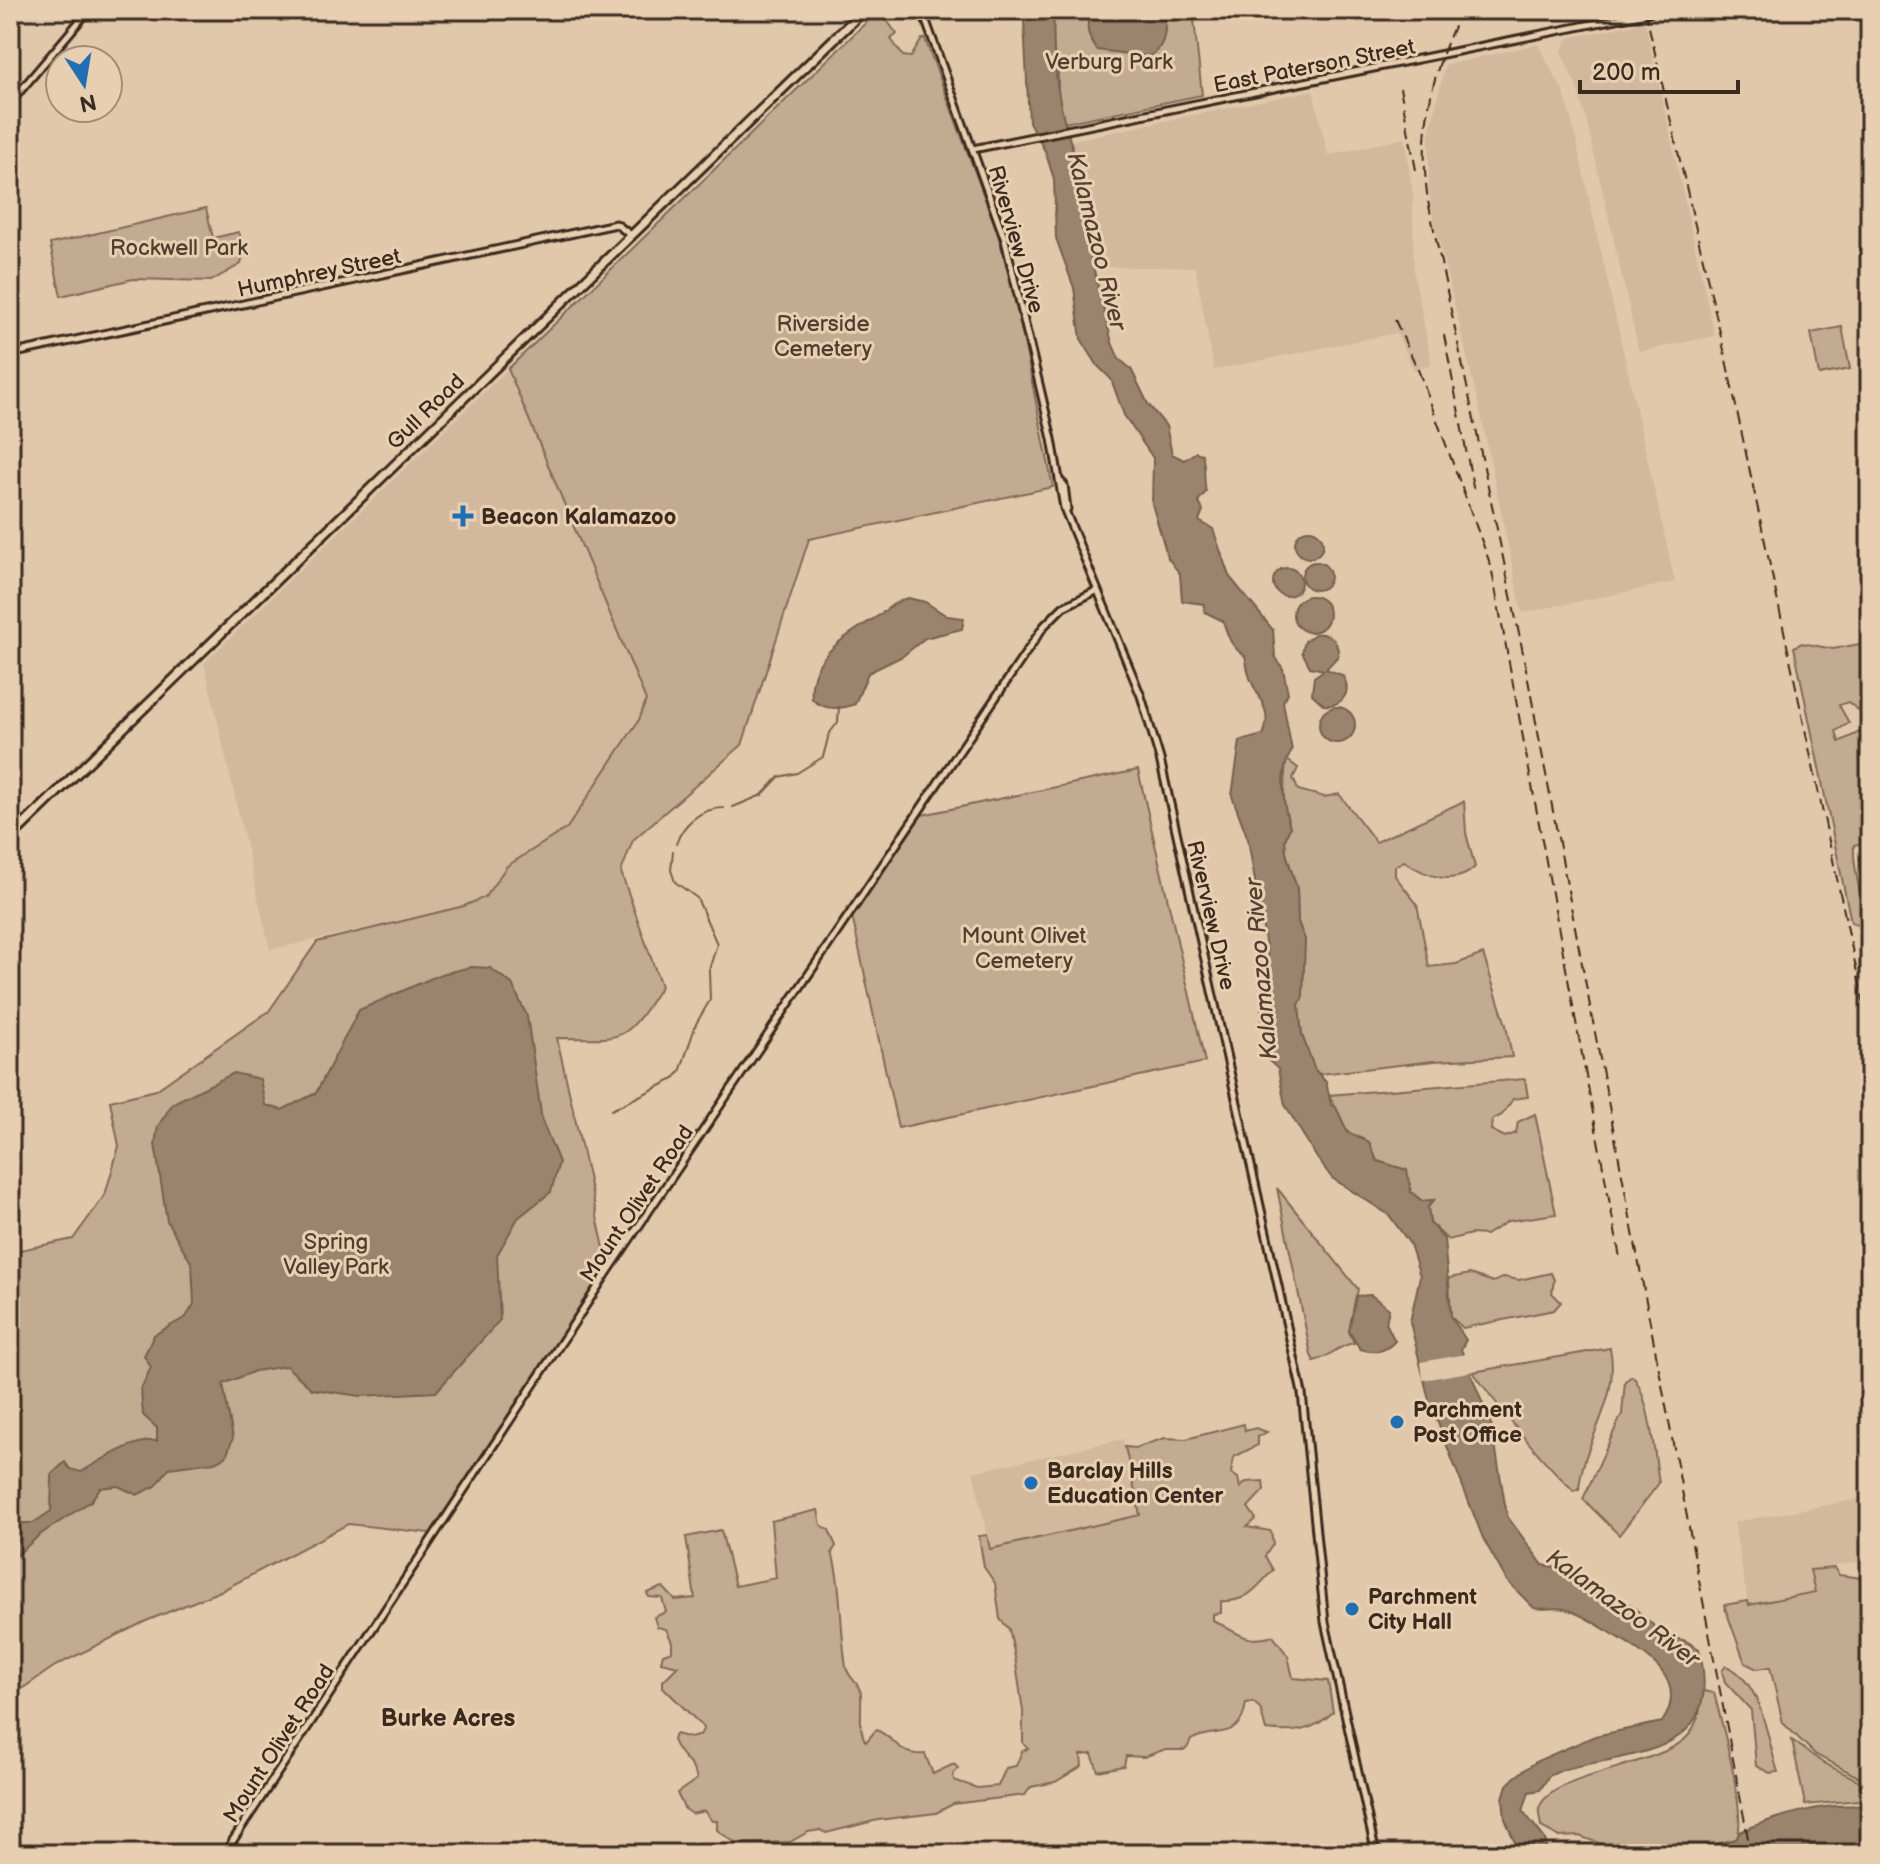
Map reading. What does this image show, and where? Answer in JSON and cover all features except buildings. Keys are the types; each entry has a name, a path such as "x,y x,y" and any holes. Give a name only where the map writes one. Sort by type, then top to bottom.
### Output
{"main road":[{"name":"Gull Road","path":"10,838 864,10"}],"street":[{"path":"10,103 89,10"},
{"name":"Riverview Drive","path":"922,10 1014,273 1061,482 1068,499 1067,509 1096,591 1137,686 1160,759 1302,1393 1325,1622 1376,1854"},
{"name":"East Paterson Street","path":"973,149 1661,10"},
{"name":"Humphrey Street","path":"10,354 616,224 631,235"},
{"name":"Mount Olivet Road","path":"224,1854 609,1270 1044,626 1063,607 1096,591"}],"shaded area":[{"path":"1645,22 1715,336 1639,352 1586,119 1576,85 1561,53 1568,38"},
{"path":"1538,44 1564,93 1572,122 1675,582 1522,613 1480,411 1435,225 1429,193 1429,135 1445,65"},
{"path":"1313,90 1328,155 1405,138 1413,196 1414,273 1432,365 1414,370 1396,333 1214,370 1195,267 1095,267 1090,257 1081,218 1086,200 1068,141"},
{"name":"Beacon Kalamazoo","path":"508,369 646,700 639,720 567,828 507,866 486,897 464,906 270,950 204,663"},
{"name":"Barclay Hills Education Center","path":"1123,1439 1140,1515 990,1549 973,1472"},
{"path":"1870,1497 1870,1560 1811,1570 1815,1592 1748,1605 1734,1522"}],"green space":[{"path":"879,10 897,34 891,39 903,56 911,57 925,39 996,228 1014,292 1053,487 809,539 742,745 633,840 621,872 661,986 638,1019 620,1034 597,1038 557,1038 609,1270 438,1534 348,1524 223,1590 146,1621 55,1666 10,1697 10,1252 73,1239 105,1195 119,1146 110,1101 156,1090 269,1011 317,942 464,906 485,897 507,866 567,828 639,720 646,700 508,369"},
{"name":"Verburg Park","path":"1054,10 1193,10 1202,95 1064,123 1058,107 1058,73 1051,42"},
{"name":"Rockwell Park","path":"206,208 213,238 239,232 244,252 241,264 211,281 133,279 61,296 50,244"},
{"path":"1842,327 1850,369 1819,375 1811,333"},
{"path":"1870,642 1870,706 1858,710 1848,702 1839,705 1849,723 1836,731 1839,742 1870,727 1870,841 1854,845 1863,926 1851,922 1794,647 1802,643 1833,649"},
{"path":"1286,759 1298,768 1293,778 1298,790 1324,797 1339,794 1376,842 1464,801 1466,833 1475,867 1458,877 1449,878 1430,875 1404,861 1395,866 1395,876 1417,904 1429,967 1456,964 1483,954 1506,1025 1512,1057 1434,1061 1320,1074 1314,1070 1302,1035 1298,1005 1305,940 1298,922 1297,889 1286,853 1285,840 1290,827 1283,806"},
{"name":"Mount Olivet Cemetery","path":"1138,770 1205,1062 898,1128 852,916 922,815"},
{"path":"1525,1079 1528,1097 1513,1099 1502,1115 1492,1120 1491,1130 1505,1137 1516,1133 1518,1122 1535,1114 1556,1214 1508,1221 1486,1235 1471,1234 1448,1240 1430,1223 1428,1207 1433,1200 1422,1201 1411,1192 1406,1170 1377,1161 1369,1142 1348,1133 1329,1095"},
{"path":"1277,1188 1358,1289 1349,1332 1354,1343 1314,1361 1311,1355"},
{"path":"1551,1273 1554,1280 1552,1293 1561,1302 1554,1310 1463,1328 1451,1317 1449,1278 1470,1274 1493,1282 1504,1277 1519,1280"},
{"path":"1610,1348 1612,1368 1606,1403 1587,1453 1579,1489 1574,1491 1521,1434 1473,1372"},
{"path":"1632,1376 1647,1410 1659,1483 1619,1535 1583,1499 1622,1414 1625,1381"},
{"path":"1244,1424 1245,1431 1256,1428 1267,1432 1258,1437 1258,1445 1234,1457 1231,1473 1238,1478 1240,1488 1246,1482 1263,1481 1264,1490 1248,1507 1256,1519 1247,1527 1271,1531 1273,1544 1265,1556 1273,1570 1245,1597 1221,1601 1221,1613 1213,1614 1213,1620 1248,1638 1273,1636 1288,1656 1293,1678 1328,1681 1333,1712 1326,1719 1302,1730 1266,1730 1260,1708 1253,1702 1246,1703 1243,1715 1234,1728 1195,1738 1184,1750 1163,1750 1144,1757 1126,1756 1124,1766 1098,1771 1092,1754 1081,1755 1082,1766 1055,1782 1031,1787 1025,1795 953,1804 936,1813 878,1820 826,1833 820,1830 808,1832 790,1842 737,1844 717,1830 717,1821 712,1821 704,1811 692,1814 684,1808 677,1793 697,1779 673,1740 675,1734 691,1738 700,1735 704,1728 663,1687 663,1681 678,1666 661,1662 663,1654 672,1651 672,1642 666,1629 657,1627 654,1617 666,1612 662,1598 649,1597 647,1593 663,1587 675,1600 695,1598 686,1537 721,1530 735,1586 776,1578 771,1521 818,1510 821,1525 829,1530 836,1546 832,1552 838,1579 846,1667 860,1690 861,1726 866,1742 876,1730 909,1752 925,1754 933,1774 954,1764 958,1768 953,1775 954,1780 977,1788 998,1786 1006,1768 1016,1766 1022,1751 1028,1749 1023,1743 1023,1711 1009,1629 1000,1619 995,1583 984,1567 979,1536 987,1535 990,1549 1140,1515 1125,1447 1135,1448 1165,1438 1186,1439"},
{"path":"1834,1568 1839,1575 1870,1579 1870,1783 1816,1755 1783,1723 1770,1667 1757,1669 1745,1663 1724,1605 1748,1601 1749,1605 1815,1592 1810,1570"},
{"path":"1726,1666 1738,1673 1755,1697 1778,1772 1770,1773 1756,1766 1751,1710 1725,1682 1722,1671"},
{"path":"1704,1691 1714,1693 1727,1746 1739,1810 1737,1839 1711,1847 1708,1854 1670,1854 1667,1851 1619,1850 1579,1836 1560,1837 1541,1827 1539,1809 1547,1797 1562,1787 1653,1756 1687,1737 1696,1722"},
{"path":"1792,1740 1823,1763 1870,1786 1870,1799 1805,1805"}],"water":[{"name":"Kalamazoo River","path":"1027,10 1054,10 1056,78 1064,120 1088,193 1081,218 1112,343 1119,359 1131,369 1148,404 1166,426 1172,454 1184,460 1196,452 1202,454 1206,492 1198,501 1203,510 1199,521 1213,529 1229,576 1273,630 1275,656 1283,669 1288,693 1283,702 1292,751 1283,778 1285,809 1290,827 1285,840 1297,889 1298,922 1305,940 1303,996 1299,1005 1302,1035 1315,1070 1326,1082 1331,1105 1336,1107 1348,1133 1369,1142 1377,1161 1407,1170 1411,1192 1422,1201 1434,1200 1428,1207 1430,1223 1444,1239 1451,1317 1466,1340 1461,1349 1492,1427 1507,1516 1543,1565 1578,1572 1603,1594 1630,1604 1664,1635 1686,1641 1699,1649 1704,1684 1699,1711 1687,1730 1668,1743 1644,1752 1562,1770 1549,1776 1540,1790 1529,1792 1523,1811 1545,1839 1548,1854 1520,1854 1505,1819 1503,1798 1507,1785 1537,1761 1595,1736 1662,1722 1670,1706 1671,1692 1659,1668 1635,1647 1575,1613 1560,1608 1534,1608 1507,1581 1483,1538 1429,1400 1410,1322 1420,1276 1410,1244 1389,1215 1332,1178 1285,1105 1278,1069 1269,1061 1263,1045 1261,1002 1268,959 1248,839 1232,796 1240,741 1263,735 1265,710 1249,675 1245,656 1236,649 1223,621 1205,612 1204,604 1182,601 1180,574 1168,558 1152,504 1153,458 1124,415 1111,379 1098,366 1081,339 1074,288 1056,238 1054,179 1045,151 1029,122 1024,21"},
{"path":"1091,10 1164,10 1163,40 1152,55 1097,50 1088,31"},
{"path":"1309,530 1319,534 1323,544 1319,554 1309,558 1299,554 1295,544 1299,534"},
{"path":"1316,562 1326,566 1330,576 1326,586 1316,590 1306,586 1302,576 1306,566"},
{"path":"1287,568 1297,572 1301,582 1297,592 1287,596 1277,592 1273,582 1277,572"},
{"path":"1311,596 1324,601 1329,614 1324,627 1311,632 1298,627 1293,614 1298,601"},
{"path":"908,598 925,602 947,616 964,618 962,629 925,638 903,656 868,673 855,704 832,708 812,699 812,684 823,658 844,638 900,600"},
{"path":"1315,634 1325,634 1335,642 1338,656 1326,669 1342,675 1345,681 1344,697 1331,705 1324,705 1312,694 1314,677 1324,670 1310,667 1302,652 1305,641"},
{"path":"1337,707 1350,712 1355,725 1350,738 1337,743 1324,738 1319,725 1324,712"},
{"path":"471,967 490,968 512,984 527,1016 542,1121 559,1162 551,1192 518,1218 497,1255 500,1320 436,1392 360,1396 312,1389 286,1366 255,1371 223,1384 233,1438 226,1457 214,1462 169,1468 156,1486 137,1495 118,1486 100,1488 91,1501 41,1534 10,1561 10,1523 33,1523 51,1511 52,1474 65,1462 70,1469 81,1472 128,1447 157,1441 157,1428 143,1415 141,1389 151,1367 144,1356 154,1335 186,1317 194,1304 192,1264 167,1221 155,1144 158,1126 173,1103 234,1073 260,1079 265,1105 282,1110 316,1093 359,1010 441,974"},
{"path":"1371,1295 1389,1309 1386,1323 1395,1341 1379,1351 1360,1349 1349,1331 1356,1296"},
{"path":"1837,1806 1870,1807 1870,1842 1848,1854 1708,1854 1717,1844 1736,1839 1740,1832 1787,1815"}],"pier":[{"path":"1467,1354 1474,1371 1423,1380 1421,1362"}],"waterway":[{"path":"733,807 762,795 779,777 797,773 823,757 829,734 838,722 839,707"},
{"path":"676,844 694,818 724,808"},
{"path":"611,1110 672,1080 680,1072 696,1024 710,1000 709,970 717,944 697,898 675,882 671,870 673,851"}],"railway":[{"path":"1462,10 1442,56 1430,102 1425,151 1428,201 1522,648 1751,1854"},
{"path":"1645,10 1722,341 1870,1033"},
{"path":"1400,88 1416,170"},
{"path":"1395,320 1419,372 1491,566 1620,1258"},
{"path":"1444,335 1474,492"}],"place":[{"name":"Beacon Kalamazoo","path":"463,516"},
{"name":"Parchment Post Office","path":"1397,1422"},
{"name":"Barclay Hills Education Center","path":"1031,1483"},
{"name":"Parchment City Hall","path":"1352,1609"}],"district":[{"name":"Burke Acres","path":"448,1718"}],"park label":[{"name":"Riverside Cemetery","path":"823,336"},
{"name":"Spring Valley Park","path":"336,1254"}]}
